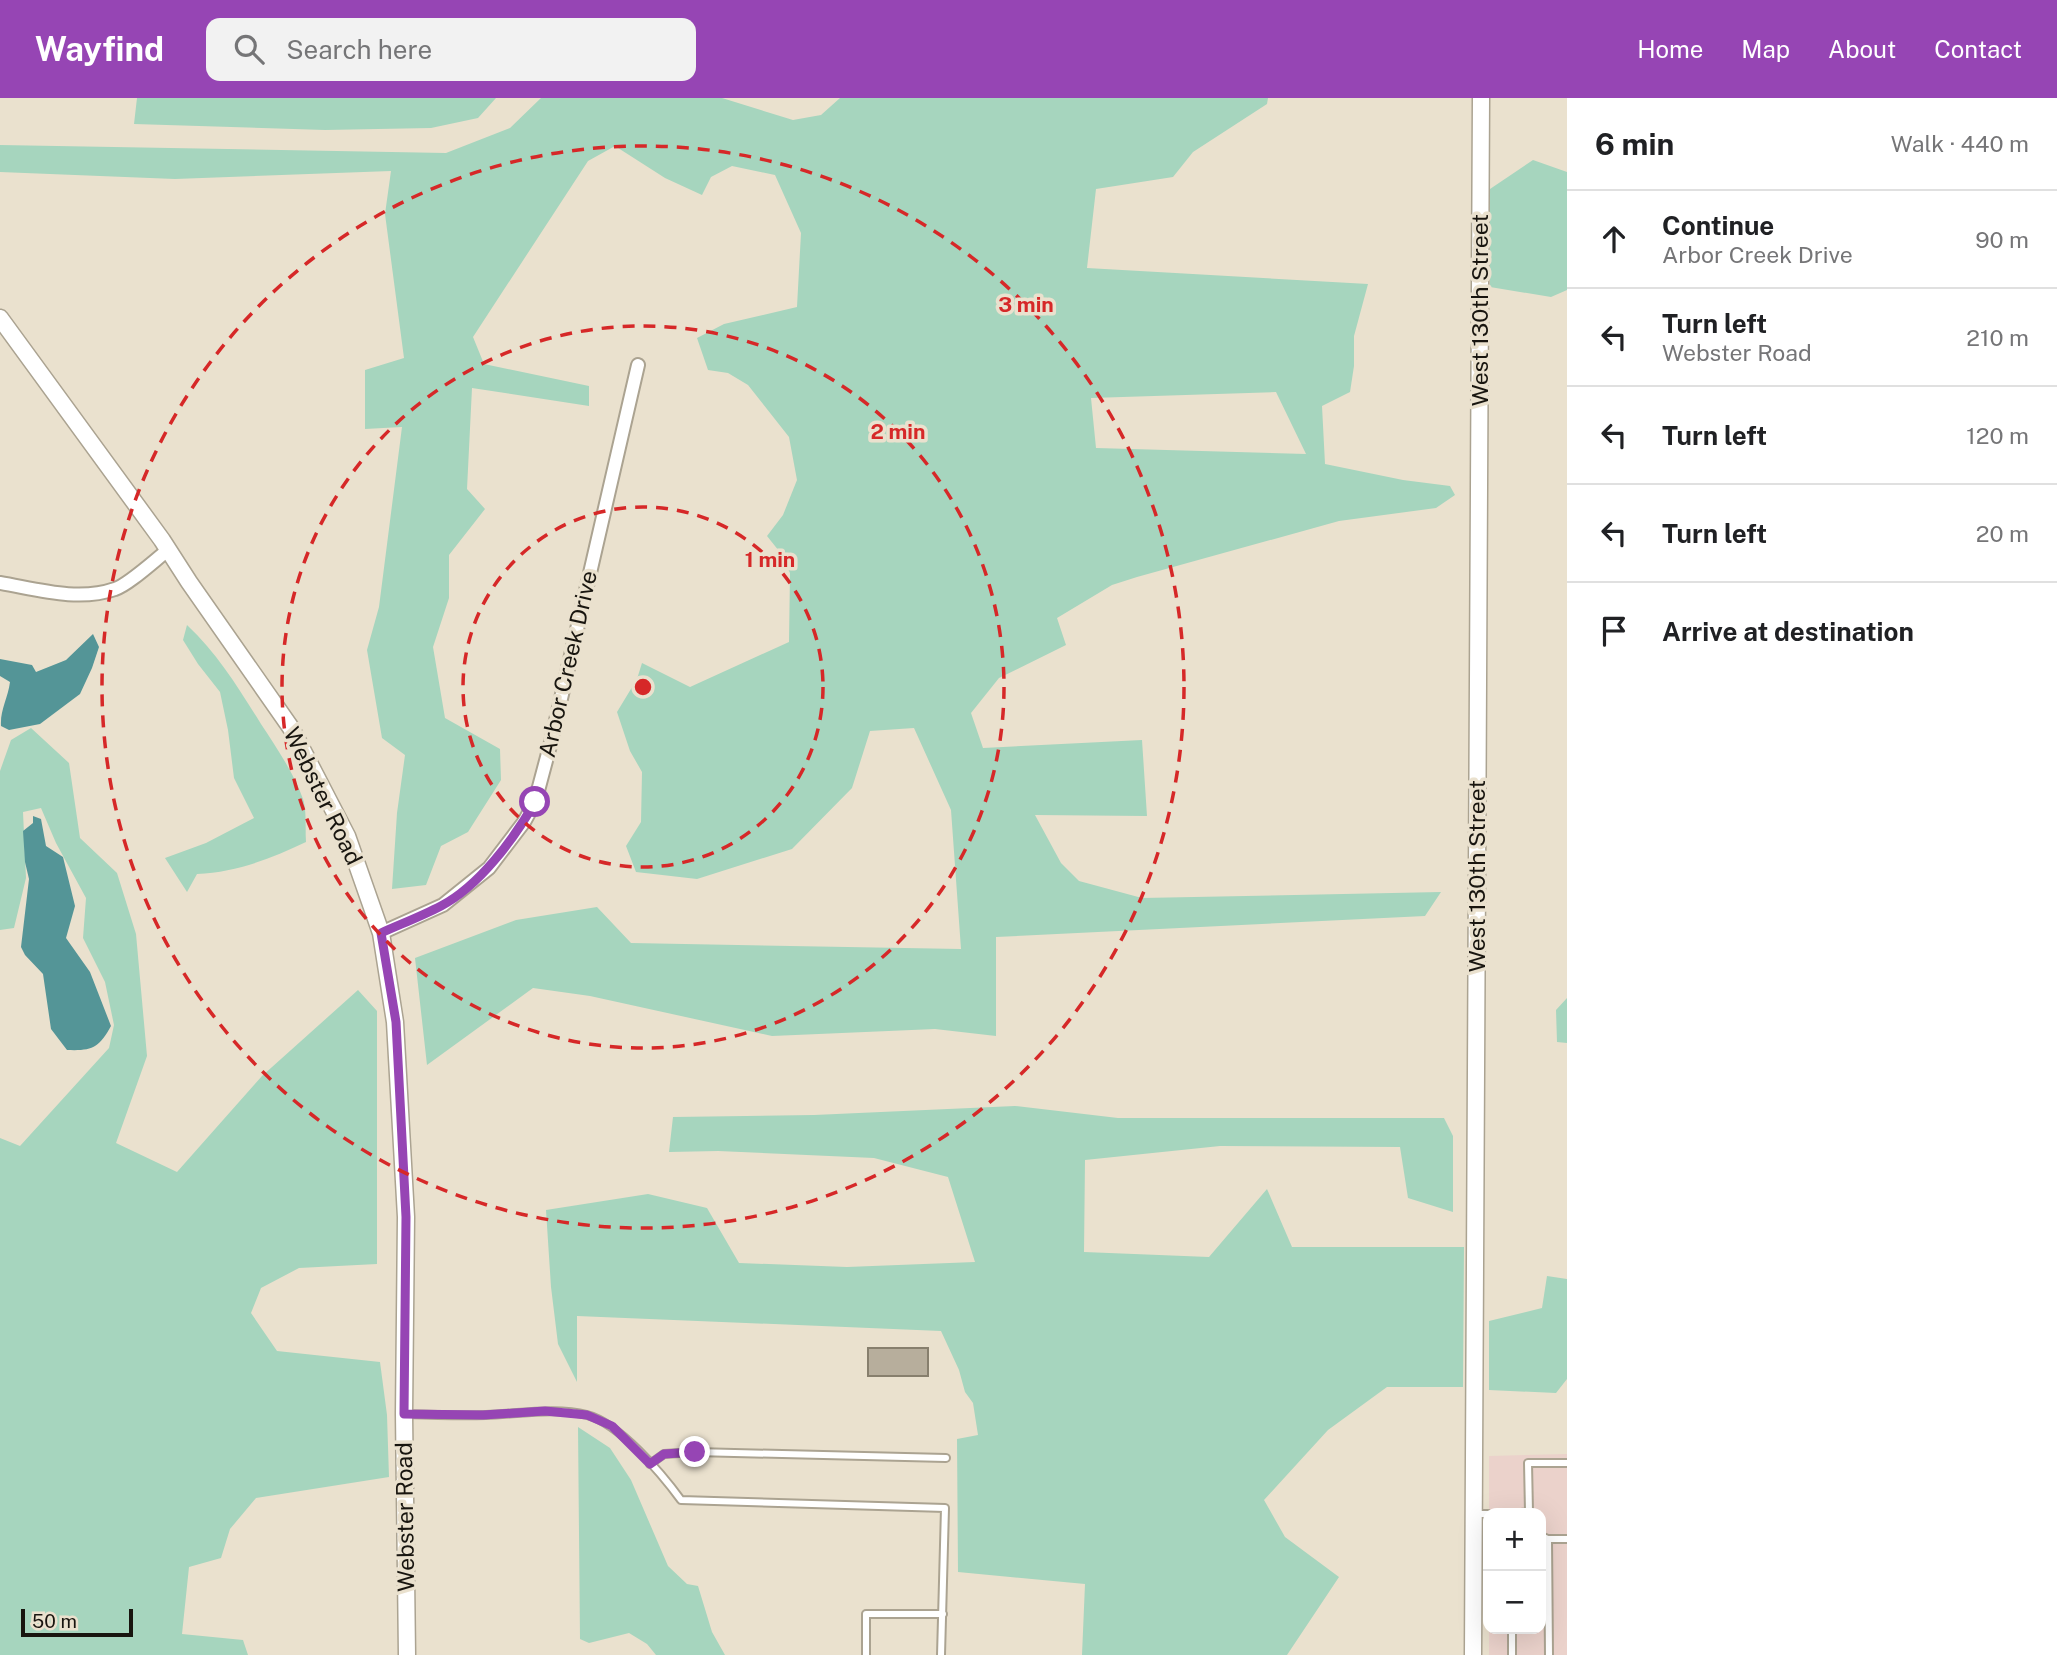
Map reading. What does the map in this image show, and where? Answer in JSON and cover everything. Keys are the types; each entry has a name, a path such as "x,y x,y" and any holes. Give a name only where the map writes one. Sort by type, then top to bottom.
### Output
{"main road":[{"name":"West 130th Street","path":"1473,1655 1481,1514 1481,98"},
{"name":"Webster Road","path":"0,318 168,550 297,738 347,836 381,933 396,1022 406,1217 404,1414 407,1655"}],"street":[{"name":"Arbor Creek Drive","path":"381,933 443,905 489,868 524,822 535,802 638,365"},
{"path":"0,583 54,593 86,595 117,589 168,550"}],"lane":[{"path":"404,1414 483,1415 545,1411 587,1415 612,1426 667,1480 681,1500 945,1508 941,1655"},
{"path":"650,1464 664,1454 695,1452 946,1458"},
{"path":"1529,1508 1528,1463 1567,1463"},
{"path":"1546,1537 1567,1539"},
{"path":"1545,1571 1549,1655"},
{"path":"866,1655 866,1614 943,1614"},
{"path":"1512,1634 1512,1655"}],"shaded area":[{"path":"1567,1454 1567,1655 1489,1655 1489,1634 1546,1634 1546,1508 1489,1508 1489,1456"}],"green space":[{"path":"137,98 496,98 478,118 431,128 325,130 134,124"},
{"path":"541,98 722,98 793,120 821,115 840,98 1268,98 1267,104 1193,152 1173,177 1096,189 1087,268 1368,284 1354,336 1354,366 1350,392 1322,406 1325,464 1403,480 1450,486 1455,495 1436,508 1339,521 1112,585 1057,618 1066,645 999,678 971,713 983,748 1142,740 1147,816 1035,815 1061,863 1079,881 1142,898 1441,892 1425,916 996,937 996,1036 935,1029 772,1036 590,996 533,988 427,1065 415,958 516,920 597,907 631,943 961,949 951,810 914,728 870,731 852,788 792,849 697,879 636,872 626,846 641,822 642,772 630,751 617,712 637,679 642,663 690,687 789,642 790,573 779,551 767,536 783,515 797,480 789,437 748,385 728,373 708,370 697,338 724,324 797,307 801,233 775,175 732,166 711,177 702,195 665,178 615,146 588,161 473,337 484,364 589,386 589,406 472,388 467,489 485,509 449,555 449,598 433,647 445,718 500,749 501,780 468,832 441,846 426,885 392,889 397,813 405,755 382,738 367,650 379,607 402,427 365,429 365,370 404,358 385,214 391,171 175,179 0,172 0,145 446,153 510,128","holes":["1276,392 1306,454 1096,448 1091,398"]},
{"path":"1533,160 1567,172 1567,290 1551,297 1490,287 1490,189"},
{"path":"187,625 227,672 290,770 304,804 306,842 253,864 226,871 197,874 187,892 165,858 206,843 254,818 234,778 220,692 183,640"},
{"path":"31,728 69,763 80,838 117,873 136,934 147,1056 116,1143 177,1172 262,1076 358,990 377,1011 377,1264 299,1268 261,1288 251,1313 277,1351 380,1362 387,1415 389,1477 256,1498 230,1529 221,1558 189,1567 182,1634 243,1640 248,1655 0,1655 0,1138 20,1146 109,1048 114,1025 105,982 83,938 86,898 56,843 41,808 23,812 26,878 14,928 0,930 0,771 11,740"},
{"path":"1567,998 1567,1043 1557,1042 1556,1010"},
{"path":"1015,1106 1118,1118 1444,1118 1453,1136 1453,1212 1408,1198 1400,1147 1220,1146 1085,1160 1084,1252 1209,1257 1267,1189 1292,1247 1464,1247 1463,1387 1387,1387 1328,1430 1264,1500 1285,1537 1339,1577 1287,1655 1082,1655 1085,1584 958,1572 957,1439 978,1435 973,1403 965,1392 959,1370 941,1331 577,1316 577,1382 558,1344 546,1210 648,1194 707,1208 739,1263 847,1267 975,1262 948,1177 874,1158 718,1151 669,1152 673,1117 814,1115"},
{"path":"1547,1276 1567,1279 1567,1379 1556,1393 1489,1390 1489,1321 1542,1308"},
{"path":"578,1427 610,1448 631,1480 668,1566 687,1584 698,1586 712,1632 725,1655 656,1655 647,1644 629,1633 589,1643 580,1639"}],"water":[{"path":"93,634 99,647 80,694 40,724 9,730 1,726 10,682 0,676 0,659 32,665 36,672 66,660"},
{"path":"33,816 41,819 46,846 63,857 75,906 66,938 90,972 111,1026 103,1039 89,1049 67,1050 51,1029 43,974 21,947 29,879 23,831 33,823"}],"building":[{"path":"868,1348 928,1348 928,1376 868,1376"}],"route":[{"path":"535,802 524,822 489,868 443,905 381,933 396,1022 406,1217 404,1414 483,1415 545,1411 587,1415 612,1426 650,1464 664,1454 695,1452"}]}
